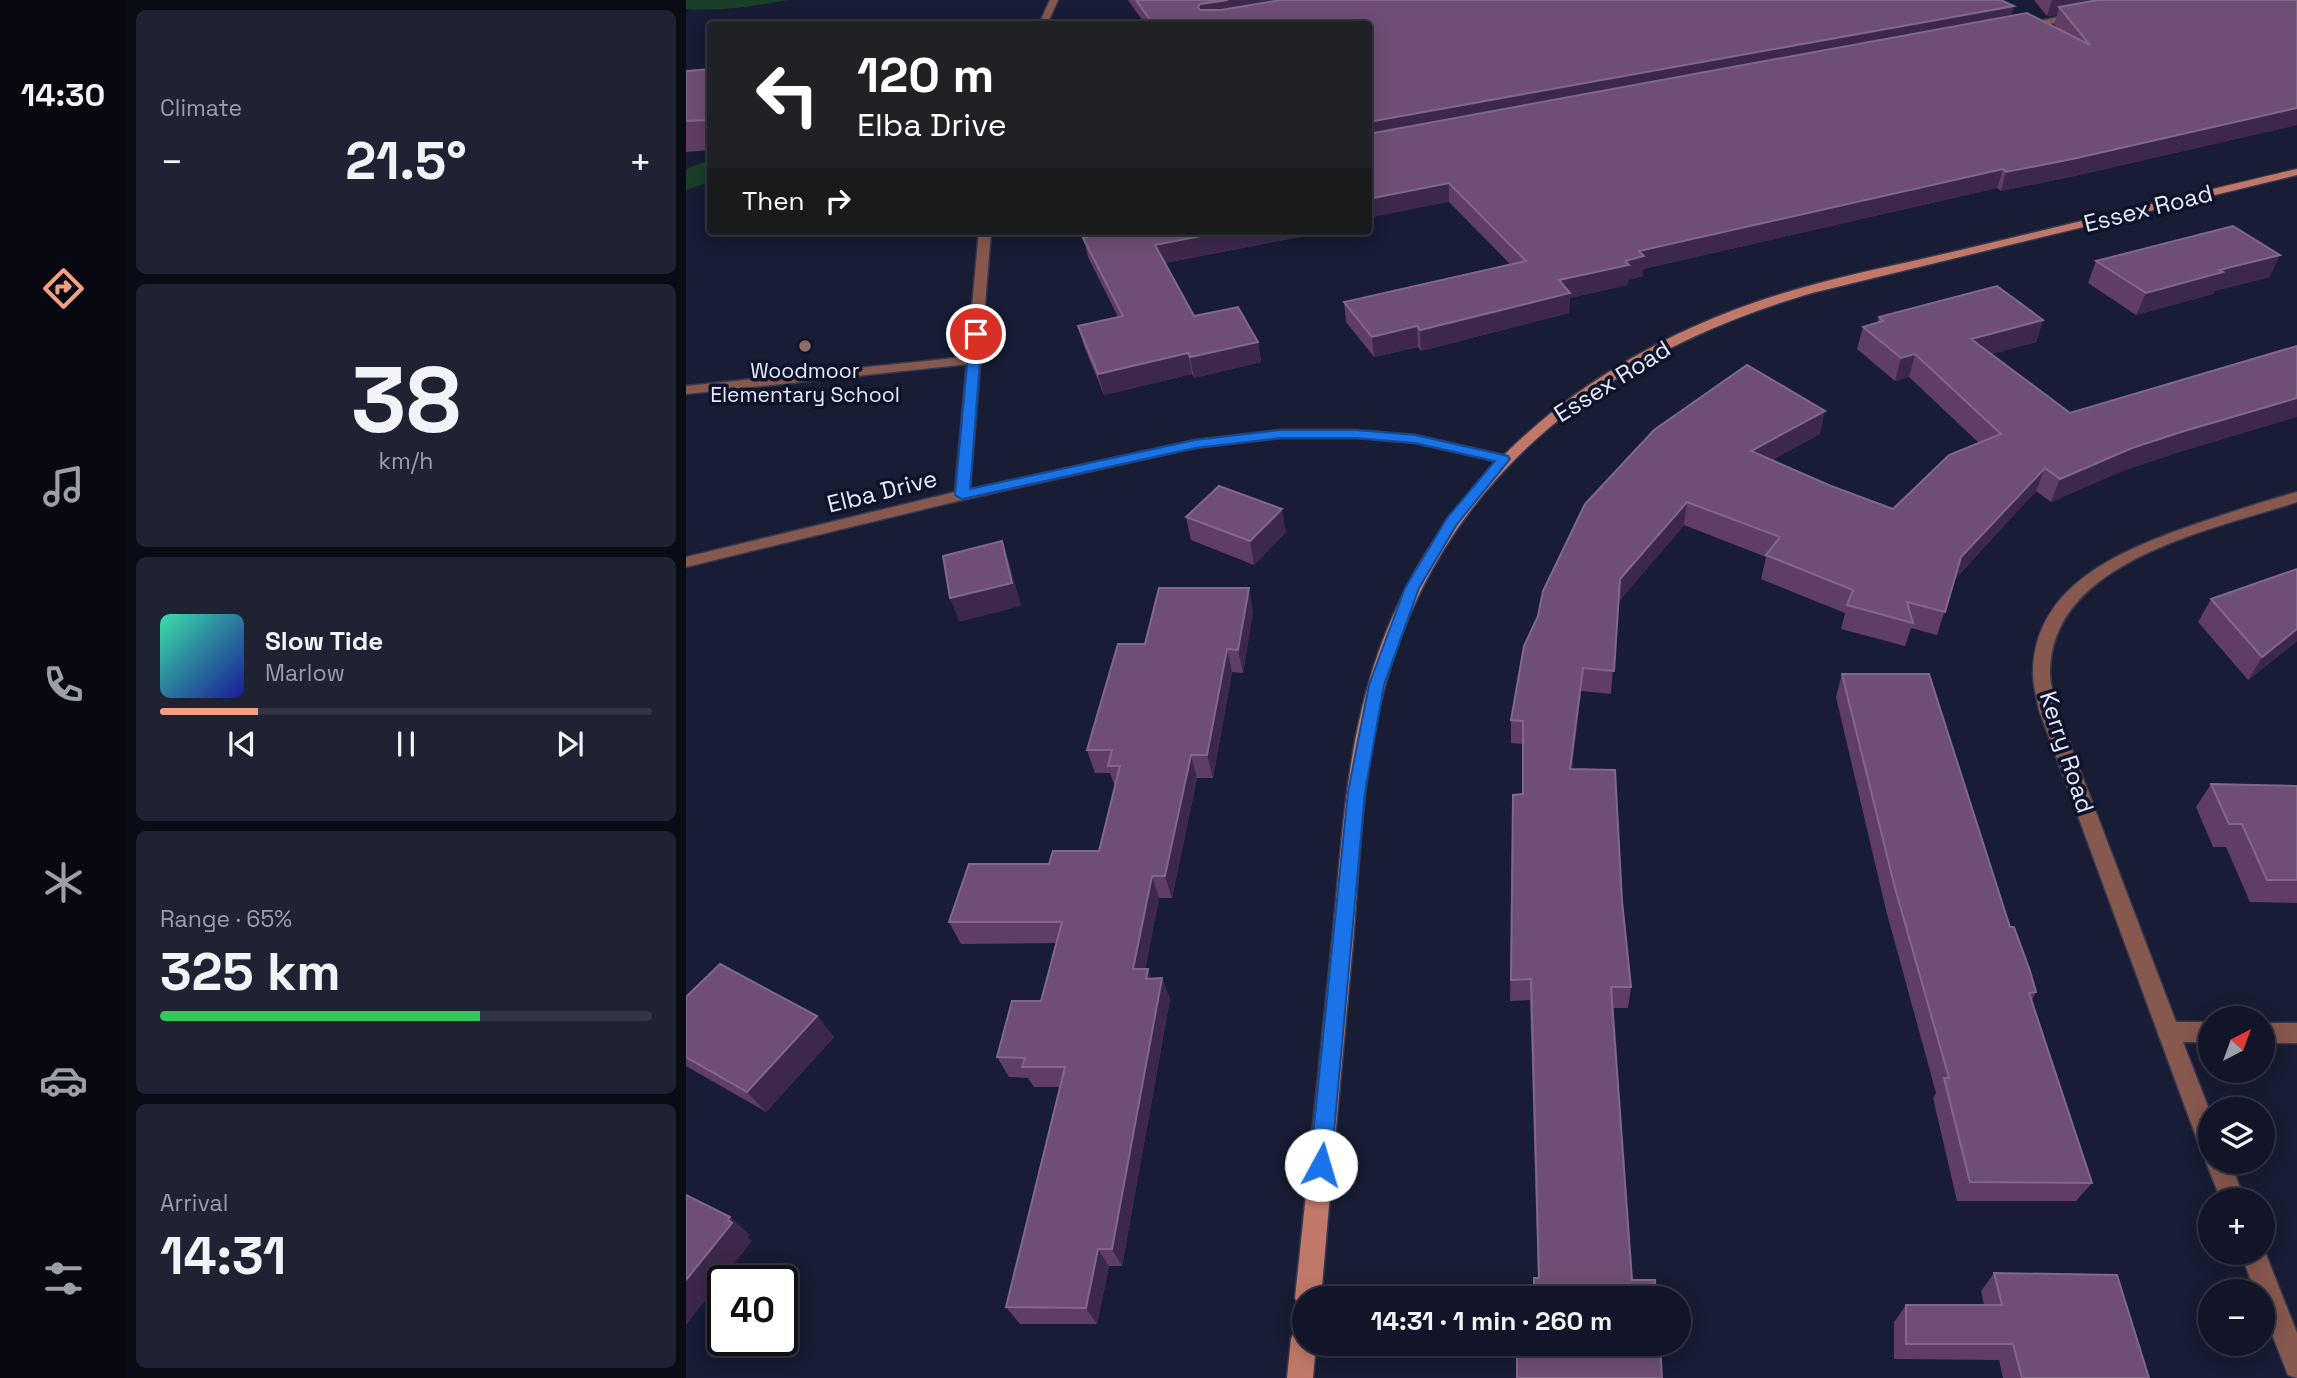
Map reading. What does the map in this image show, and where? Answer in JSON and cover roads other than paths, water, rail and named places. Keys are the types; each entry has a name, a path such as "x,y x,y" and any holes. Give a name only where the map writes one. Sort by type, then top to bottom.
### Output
{"street":[{"path":"1044,21 1054,0"},
{"path":"2014,28 2082,15"},
{"name":"Essex Road","path":"1309,1286 1357,792 1377,685 1412,588 1452,522 1503,459 1571,402 1626,366 1696,330 1755,306 1839,282 2297,172"},
{"path":"962,495 985,235"},
{"path":"686,390 974,360"},
{"name":"Elba Drive","path":"686,562 962,495 1195,444 1280,434 1356,434 1415,439 1503,459"},
{"name":"Kerry Road","path":"2198,1111 2048,710 2042,669 2052,630 2068,598 2095,573 2136,551 2297,498"},
{"path":"2168,1032 2198,1032"},
{"path":"2275,1033 2297,1033"},
{"path":"2258,1265 2297,1366"},
{"path":"1300,1378 1302,1356"}],"place":[{"name":"Woodmoor Elementary School","path":"805,346"}]}
